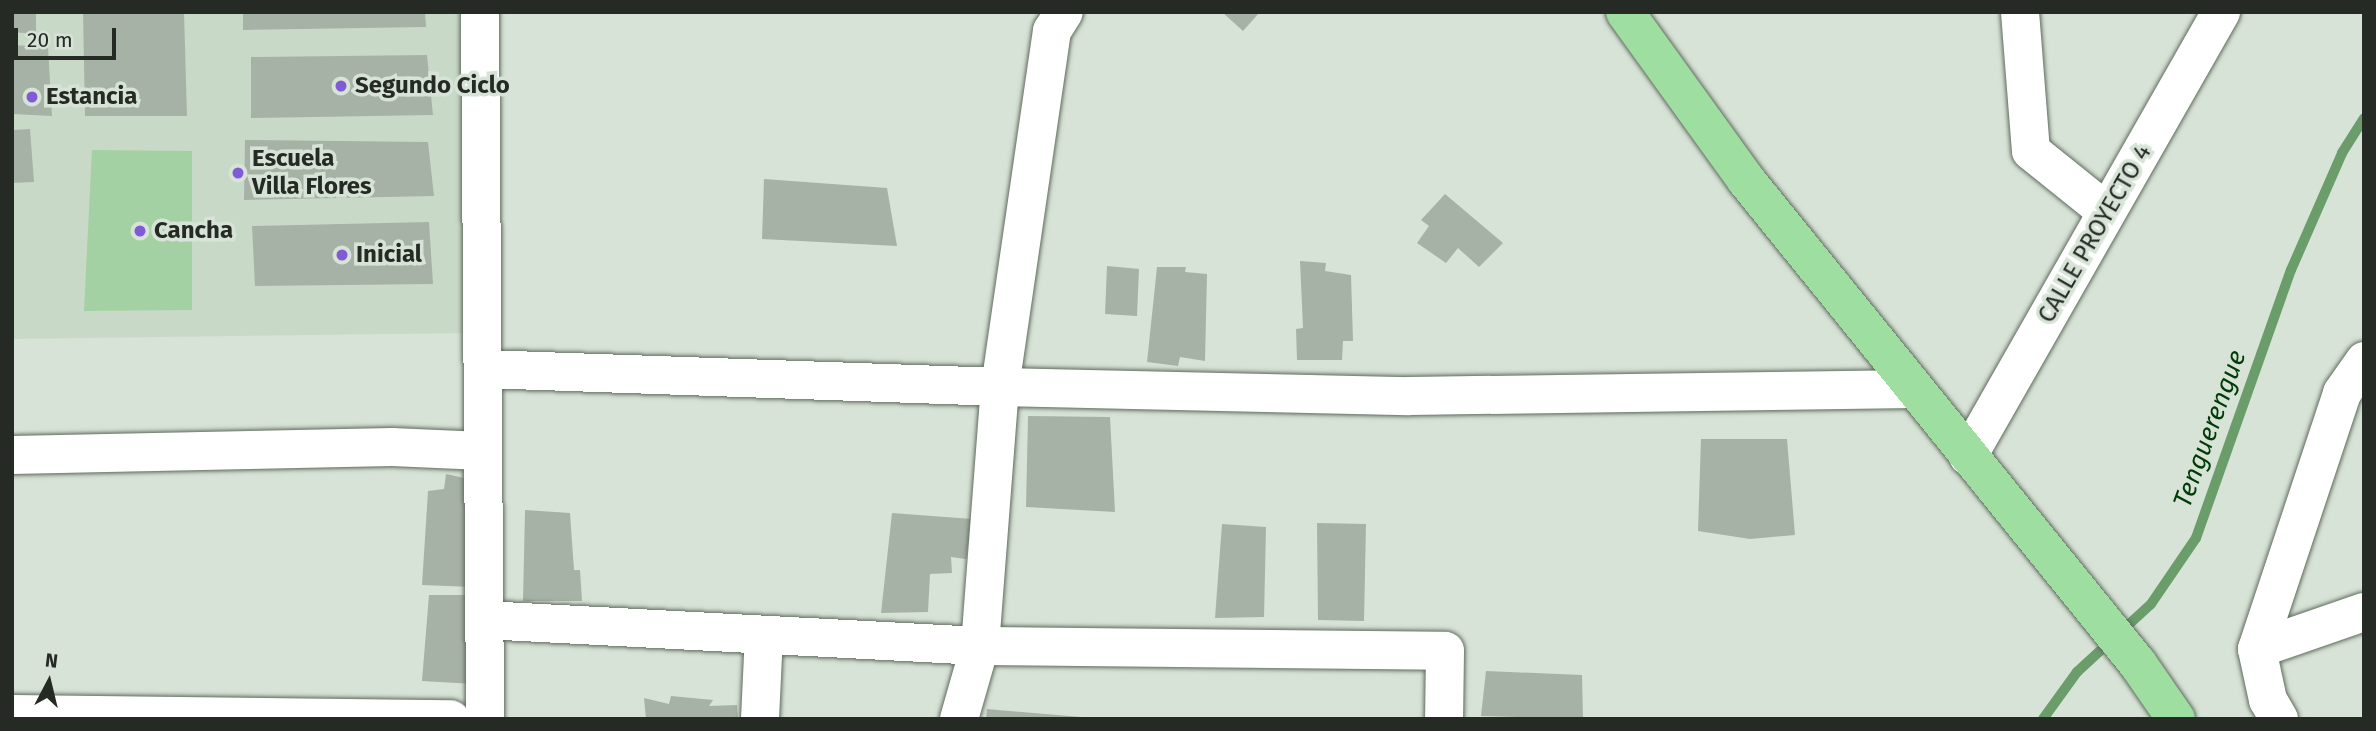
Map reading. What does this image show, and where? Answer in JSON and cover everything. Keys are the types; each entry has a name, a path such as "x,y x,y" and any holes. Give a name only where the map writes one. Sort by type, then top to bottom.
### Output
{"main road":[{"path":"1625,12 1746,180 2138,664 2176,719"}],"street":[{"path":"480,12 485,719"},
{"path":"959,719 980,646 1000,387 1052,31 1064,12"},
{"path":"2020,12 2031,151 2108,212"},
{"name":"CALLE PROYECTO 4","path":"1968,456 2221,12"},
{"path":"2278,719 2268,701 2258,649 2342,393 2364,361"},
{"path":"483,369 1000,387 1409,396 1914,389"},
{"path":"12,455 392,447 483,451"},
{"path":"2258,649 2364,612"},
{"path":"484,620 980,646 1445,651 1444,719"},
{"path":"760,719 764,635"},
{"path":"12,714 451,719"}],"shaded area":[{"name":"Escuela Villa Flores","path":"12,12 459,12 470,333 12,339"}],"green space":[{"name":"Cancha","path":"92,150 192,151 192,310 84,311"}],"building":[{"name":"Estancia","path":"12,12 36,12 36,34 12,32"},
{"path":"83,12 184,12 187,116 85,116"},
{"path":"243,12 425,12 426,27 243,30"},
{"path":"1222,12 1260,12 1243,31"},
{"name":"Estancia","path":"12,45 48,47 52,116 12,114"},
{"name":"Segundo Ciclo","path":"427,55 433,115 251,118 251,57"},
{"name":"Estancia","path":"30,129 34,182 12,183 12,130"},
{"path":"245,140 428,142 434,196 244,200"},
{"path":"764,179 887,188 897,246 762,239"},
{"path":"1445,194 1503,243 1479,267 1458,248 1446,263 1417,243 1429,226 1421,220"},
{"name":"Inicial","path":"429,222 433,284 255,286 252,226"},
{"path":"1300,261 1326,263 1325,271 1351,275 1353,341 1343,341 1342,360 1297,360 1296,329 1303,328"},
{"path":"1107,266 1139,269 1137,316 1105,314"},
{"path":"1157,267 1186,267 1185,272 1207,274 1205,361 1180,357 1178,366 1147,362"},
{"path":"1028,416 1110,417 1115,512 1026,507"},
{"path":"1701,439 1787,439 1795,535 1750,539 1698,531"},
{"path":"446,474 482,482 473,587 422,585 428,491 444,489"},
{"path":"525,510 570,513 574,570 580,570 582,601 523,601"},
{"path":"892,513 972,519 966,559 951,557 952,573 930,574 928,612 881,613"},
{"path":"1317,523 1366,524 1364,621 1318,620"},
{"path":"1222,524 1266,527 1264,617 1215,618"},
{"path":"429,595 469,595 474,684 422,681"},
{"path":"1486,671 1582,675 1583,719 1481,716"},
{"path":"671,696 713,700 709,706 737,705 738,719 646,719 644,698 669,704"},
{"path":"987,709 1081,717 1081,719 986,719"}],"waterway":[{"name":"Tenguerengue","path":"2043,719 2077,672 2151,604 2196,538 2291,270 2342,153 2364,118"}],"place":[{"name":"Segundo Ciclo","path":"341,86"},
{"name":"Estancia","path":"32,97"},
{"name":"Escuela Villa Flores","path":"238,173"},
{"name":"Cancha","path":"140,231"},
{"name":"Inicial","path":"342,255"}]}
